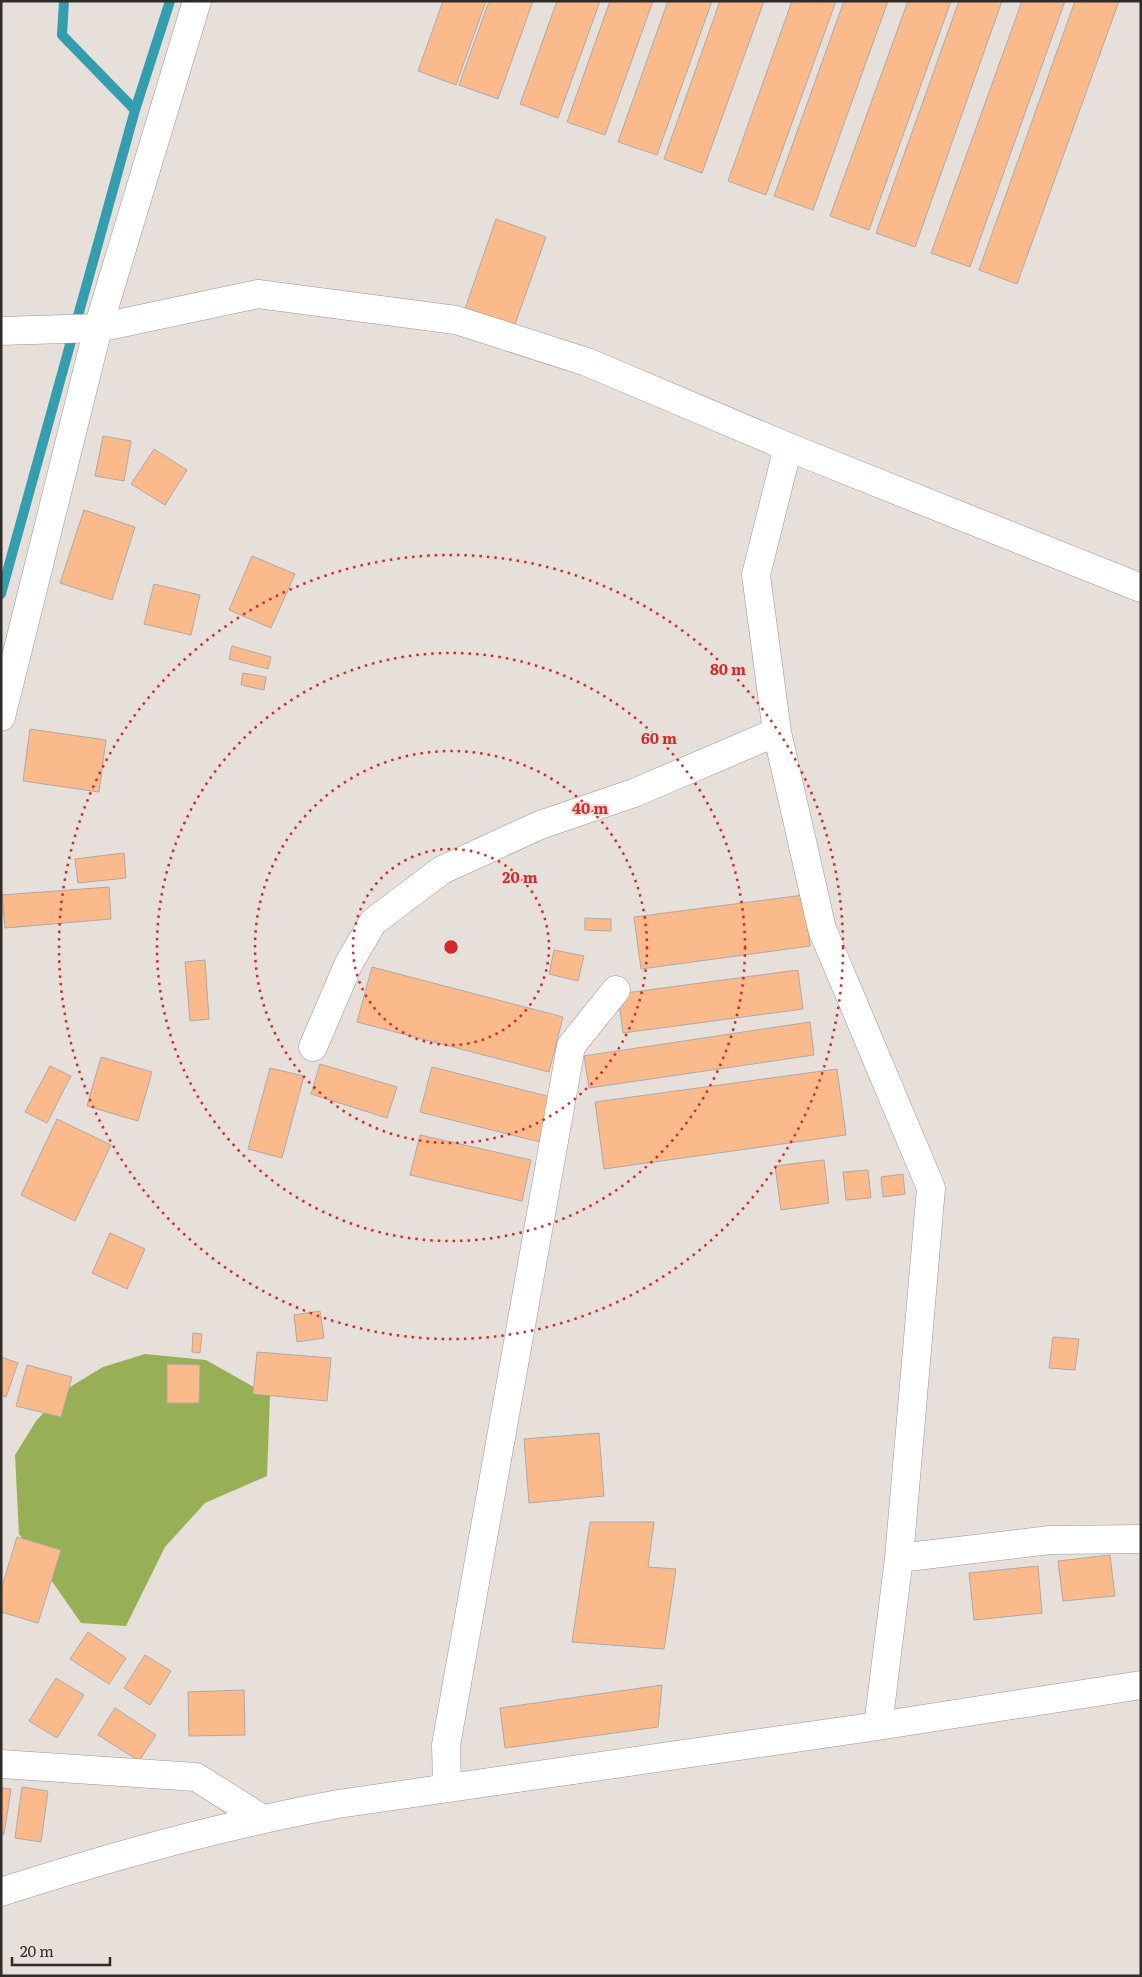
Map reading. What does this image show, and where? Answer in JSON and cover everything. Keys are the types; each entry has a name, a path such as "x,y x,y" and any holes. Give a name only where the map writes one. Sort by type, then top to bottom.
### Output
{"street":[{"path":"1,718 98,328 196,1"},
{"path":"1,332 98,328 258,294 456,320 587,362 788,447 1141,588"},
{"path":"788,447 756,575 777,732 822,929 931,1188 899,1558 878,1726"},
{"path":"313,1047 349,963 373,922 442,870 540,825 634,793 777,732"},
{"path":"447,1787 446,1745 571,1046 616,990"},
{"path":"899,1558 1050,1540 1141,1539"},
{"path":"1,1892 98,1861 261,1818 447,1787 878,1726 1141,1685"},
{"path":"1,1764 196,1777 261,1818"}],"green space":[{"path":"145,1354 206,1360 270,1396 267,1476 205,1503 165,1547 126,1626 81,1623 19,1534 15,1455 36,1421 65,1390 103,1367"}],"building":[{"path":"443,1 486,1 456,85 418,71"},
{"path":"489,1 533,1 498,99 459,85"},
{"path":"557,1 600,1 558,118 520,104"},
{"path":"610,1 653,1 605,135 567,122"},
{"path":"668,1 712,1 657,155 618,142"},
{"path":"720,1 764,1 702,173 664,159"},
{"path":"792,1 836,1 766,195 728,181"},
{"path":"844,1 888,1 813,210 774,196"},
{"path":"908,1 951,1 869,230 830,216"},
{"path":"959,1 1002,1 915,247 876,233"},
{"path":"1022,1 1065,1 970,267 931,253"},
{"path":"1075,1 1119,1 1017,284 979,270"},
{"path":"496,219 546,237 514,327 465,309"},
{"path":"103,436 131,441 124,481 95,476"},
{"path":"154,449 187,470 165,505 131,484"},
{"path":"84,510 135,527 112,600 60,583"},
{"path":"252,556 295,574 271,628 229,610"},
{"path":"154,584 200,595 191,635 144,624"},
{"path":"232,646 271,657 268,669 229,659"},
{"path":"243,673 266,677 264,690 241,685"},
{"path":"30,729 106,740 99,792 23,781"},
{"path":"124,853 126,878 78,883 75,859"},
{"path":"109,887 111,919 5,928 2,895"},
{"path":"804,895 810,946 641,969 634,917"},
{"path":"585,918 611,919 611,931 585,930"},
{"path":"554,950 584,956 578,981 549,974"},
{"path":"205,960 209,1019 190,1021 185,962"},
{"path":"372,967 563,1017 549,1072 357,1022"},
{"path":"798,970 803,1009 623,1033 618,994"},
{"path":"810,1022 814,1055 589,1088 584,1056"},
{"path":"101,1057 152,1072 138,1121 87,1106"},
{"path":"320,1064 397,1087 387,1118 311,1094"},
{"path":"50,1066 71,1076 47,1123 25,1112"},
{"path":"432,1067 551,1097 540,1142 420,1112"},
{"path":"270,1068 304,1076 282,1158 248,1149"},
{"path":"837,1069 846,1135 604,1169 595,1102"},
{"path":"57,1119 111,1145 75,1221 21,1195"},
{"path":"420,1135 531,1160 522,1201 410,1175"},
{"path":"824,1160 829,1203 781,1210 775,1166"},
{"path":"868,1170 871,1198 846,1200 843,1172"},
{"path":"903,1174 905,1194 883,1197 881,1177"},
{"path":"110,1233 145,1249 127,1289 92,1273"},
{"path":"320,1311 324,1338 297,1342 294,1315"},
{"path":"193,1333 202,1334 200,1353 192,1352"},
{"path":"1053,1337 1079,1339 1075,1370 1049,1368"},
{"path":"257,1352 331,1358 327,1401 253,1394"},
{"path":"1,1357 18,1363 6,1397 1,1395"},
{"path":"167,1364 200,1365 199,1403 167,1403"},
{"path":"27,1365 72,1377 61,1417 16,1406"},
{"path":"599,1433 604,1496 529,1503 524,1439"},
{"path":"590,1522 654,1522 648,1567 676,1569 664,1649 572,1642"},
{"path":"17,1537 61,1550 38,1623 1,1612 1,1590"},
{"path":"1110,1555 1115,1596 1063,1601 1058,1561"},
{"path":"1038,1566 1042,1613 974,1620 969,1573"},
{"path":"88,1632 126,1658 109,1684 70,1659"},
{"path":"145,1655 171,1671 150,1705 124,1688"},
{"path":"56,1678 84,1695 57,1738 29,1721"},
{"path":"662,1685 658,1727 505,1748 500,1708"},
{"path":"244,1690 245,1735 189,1736 188,1692"},
{"path":"115,1708 156,1735 139,1761 98,1735"},
{"path":"22,1787 48,1791 41,1842 15,1838"},
{"path":"1,1788 11,1789 4,1834 1,1834"}],"waterway":[{"path":"64,1 62,35 135,110"},
{"path":"1,594 135,110 170,1"}]}
